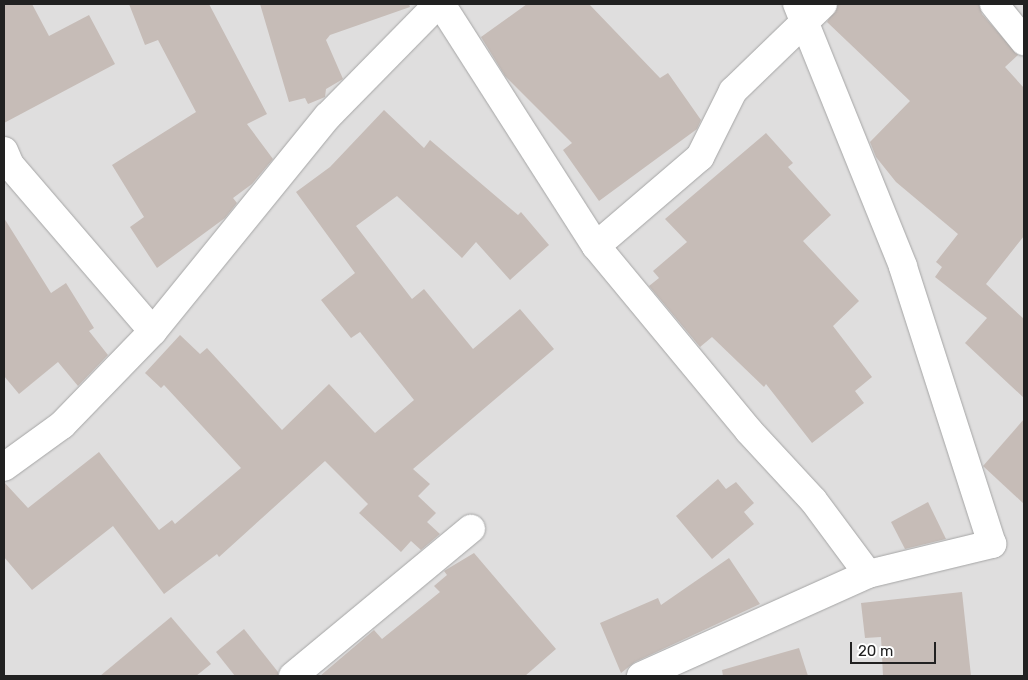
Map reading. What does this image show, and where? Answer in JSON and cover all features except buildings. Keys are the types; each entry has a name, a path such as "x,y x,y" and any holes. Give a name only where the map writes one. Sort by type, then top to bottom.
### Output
{"street":[{"path":"4,467 62,425 153,331 328,116 440,4 596,246 749,430 813,500 868,574"},
{"path":"994,4 1024,41"},
{"path":"596,246 700,157 733,91 809,10 902,266 992,544 868,574 641,676"},
{"path":"4,151 10,165 153,331"},
{"path":"293,676 471,529"}],"shaded area":[{"path":"4,4 1024,4 1024,676 4,676"}]}
